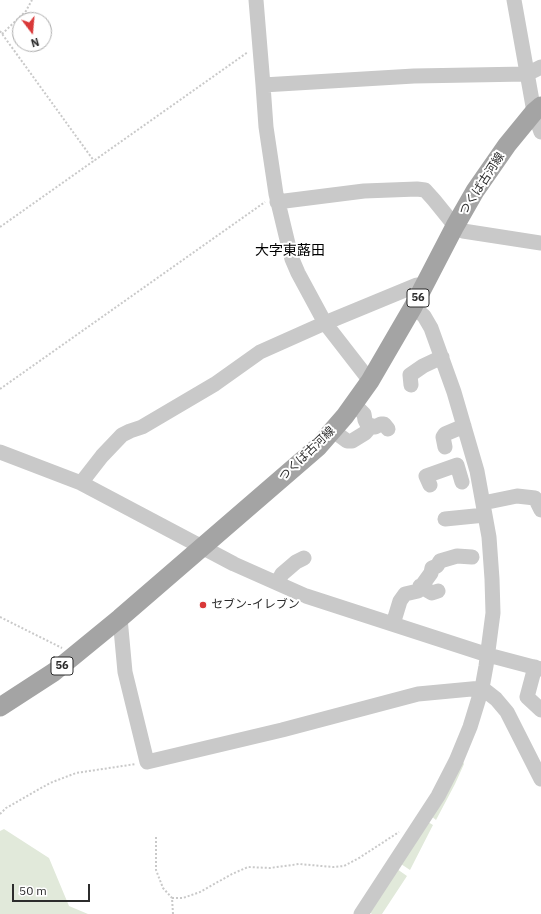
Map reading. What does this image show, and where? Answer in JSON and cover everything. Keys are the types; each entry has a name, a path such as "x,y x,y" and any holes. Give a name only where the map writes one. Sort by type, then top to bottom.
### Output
{"main road":[{"name":"つくば古河線","path":"0,707 54,672 75,655 318,448 354,404 370,381 413,308 475,190 507,145 537,109"}],"street":[{"path":"256,0 266,127 277,198 292,259 325,323 370,381"},
{"path":"514,0 527,74 537,109 541,132"},
{"path":"262,85 414,76 527,74 541,66"},
{"path":"277,198 364,191 425,190 455,226 463,231 541,242"},
{"path":"82,483 102,456 122,435 142,427 215,384 260,352 417,285 424,287"},
{"path":"361,914 438,796 456,761 470,726 482,688 493,614 490,551 484,509 474,460 442,357 428,320 413,308"},
{"path":"411,385 410,375 423,366 442,357"},
{"path":"354,404 364,414 367,424 375,427 384,424 388,429"},
{"path":"332,430 347,441 352,441 365,433 371,426"},
{"path":"445,447 443,437 445,434 464,426"},
{"path":"0,452 82,483 234,564 306,596 488,655 538,668 527,697 541,710"},
{"path":"430,484 426,476 474,460"},
{"path":"457,465 462,482"},
{"path":"445,519 484,509 517,496 535,498 541,510"},
{"path":"393,624 400,601 405,594 418,591 420,586 431,573 432,568 437,566 440,561 457,556 472,557"},
{"path":"277,583 282,574 296,562 304,558"},
{"path":"420,586 432,593 438,591"},
{"path":"120,618 125,672 147,762 282,730 418,694 482,688 496,699 507,712 541,779"}],"path":[{"path":"32,0 26,11 1,32 94,161"},
{"path":"0,227 259,45"},
{"path":"0,390 277,198"},
{"path":"0,617 75,655"},
{"path":"0,814 6,808 50,783 76,773 147,762"},
{"path":"172,898 183,898 200,892 248,867 270,868 299,864 333,867 344,866 359,858 404,828"},
{"path":"156,836 156,870 163,888 172,898 173,914"}],"green space":[{"path":"463,762 464,764 455,784 436,820 431,816"},
{"path":"428,822 433,825 410,870 401,864"},
{"path":"4,829 49,858 69,906 88,914 0,914 0,831"},
{"path":"397,869 407,876 382,914 372,914 369,912"}],"place":[{"name":"セブン-イレブン","path":"203,605"}],"district":[{"name":"大字東蕗田","path":"290,251"}]}
